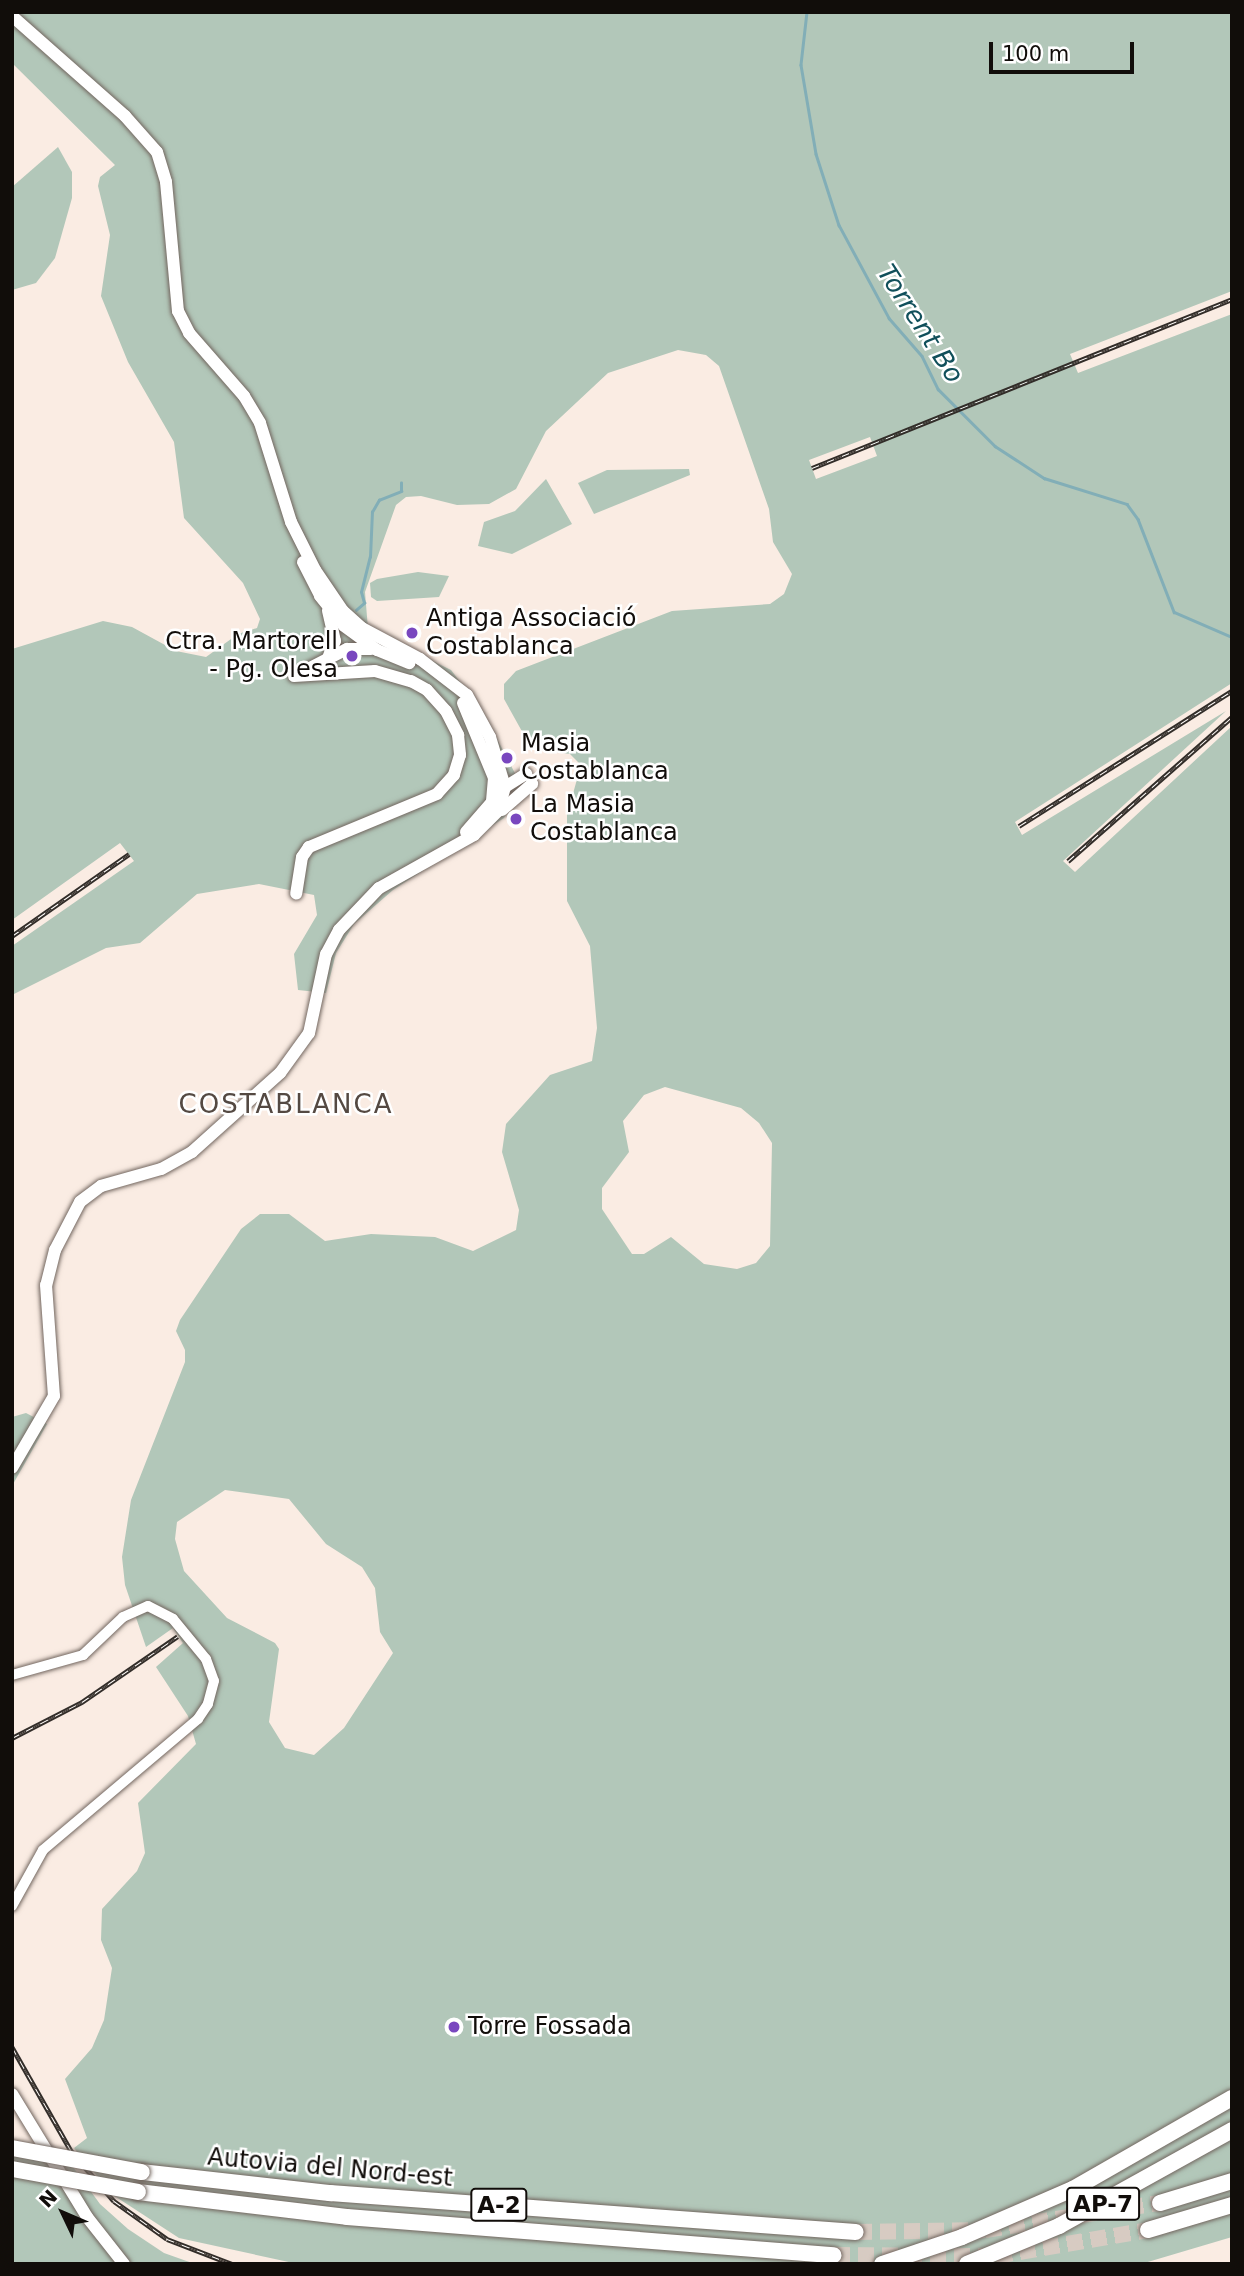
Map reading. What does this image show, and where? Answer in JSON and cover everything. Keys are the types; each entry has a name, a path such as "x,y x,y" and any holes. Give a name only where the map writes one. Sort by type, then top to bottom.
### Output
{"highway":[{"name":"AP-7","path":"882,2264 962,2236 1073,2189 1232,2098"},
{"name":"AP-7","path":"967,2264 1059,2226 1232,2130"},
{"name":"Autovia del Nord-est","path":"12,2148 142,2172 330,2193 856,2232"},
{"name":"Autovia del Nord-est","path":"12,2169 138,2192 347,2217 834,2255"},
{"path":"1160,2203 1232,2181"},
{"path":"1148,2230 1232,2205"}],"main road":[{"path":"12,16 125,116 157,152 166,183 178,311 189,333 240,391 260,423 291,522 294,541 326,606 335,641"},
{"path":"291,522 343,611 351,633 347,649"},
{"path":"326,606 351,633 432,669 467,695 481,719 505,787"},
{"path":"343,611 376,644"},
{"path":"329,674 326,660 335,641 351,633"},
{"path":"296,894 302,857 309,847 437,794 454,775 460,755 454,725 441,704 421,685 374,671 294,676 347,649 376,644"},
{"path":"453,684 505,787 519,791"},
{"path":"487,756 495,789 490,813"},
{"path":"12,1468 54,1396 46,1285 55,1250 80,1202 101,1186 161,1169 192,1152 280,1073 309,1033 326,954 339,930 379,888 461,845 490,813 519,791 529,779 505,787 490,813"},
{"path":"12,2094 87,2217 124,2264"}],"street":[{"path":"12,1675 83,1655 123,1617 148,1606 173,1619 206,1659 214,1681 208,1704 198,1719 43,1850 12,1906"}],"green space":[{"path":"12,12 1232,12 1232,291 1070,354 1078,373 1232,314 1232,683 1015,822 1022,835 1226,711 1063,861 1075,872 1232,726 1232,2237 1141,2264 298,2264 179,2238 113,2195 74,2148 87,2138 65,2079 92,2048 104,2020 112,1968 101,1940 102,1909 137,1871 145,1853 138,1803 196,1744 188,1716 156,1667 183,1643 173,1628 146,1647 125,1585 122,1557 131,1500 185,1362 185,1350 176,1331 180,1320 241,1229 260,1214 289,1214 325,1241 371,1234 435,1237 473,1251 516,1230 519,1210 502,1152 506,1124 550,1075 592,1061 597,1028 590,946 567,901 567,815 581,765 570,754 542,750 524,735 504,699 504,684 516,671 672,611 770,604 784,594 792,574 773,542 769,509 719,366 706,355 678,350 608,373 546,431 516,489 489,504 457,505 421,496 406,497 396,505 365,592 368,629 451,670 483,712 518,779 513,802 504,818 393,890 354,924 336,953 326,993 298,990 294,954 317,915 314,895 259,884 197,894 140,943 106,948 12,995 12,946 134,861 120,843 12,920 12,649 103,621 132,627 176,651 206,657 238,634 257,628 260,619 243,583 184,518 174,442 128,362 101,296 110,235 98,186 100,177 115,165 12,63","holes":["870,437 877,456 816,479 809,460","665,1087 741,1108 759,1123 772,1143 770,1246 756,1263 737,1269 704,1264 671,1237 644,1254 632,1254 602,1209 602,1188 629,1152 623,1121 644,1095","225,1490 289,1499 326,1544 362,1567 375,1588 380,1632 393,1653 344,1728 314,1755 285,1748 269,1722 279,1649 275,1643 227,1618 184,1571 175,1539 177,1522"]},
{"path":"58,147 72,172 72,198 55,258 36,283 12,290 12,187"},
{"path":"689,469 690,475 594,514 578,483 607,470"},
{"path":"546,479 572,524 512,554 478,546 484,522 515,511"},
{"path":"418,572 449,576 439,597 377,601 371,597 370,583 377,579"},
{"path":"26,1413 47,1424 12,1486 12,1417"},
{"path":"12,2155 65,2156 100,2204 128,2229 164,2253 195,2264 12,2264"}],"waterway":[{"name":"Torrent Bo","path":"807,12 801,65 816,154 839,225 889,318 922,356 938,389 995,446 1044,478 1127,504 1138,519 1174,612 1232,637"},
{"path":"356,610 364,603 361,592 370,557 372,512 379,500 401,491 401,483"}],"tunnel":[{"path":"856,2232 985,2230 1160,2203"},
{"path":"834,2255 996,2256 1148,2230"}],"railway":[{"path":"812,468 1232,299"},
{"path":"1019,826 1232,691"},
{"path":"1068,861 1232,717"},
{"path":"12,936 129,854"},
{"path":"12,1738 82,1702 178,1636"},
{"path":"12,2047 71,2151 114,2201 167,2239 232,2264"}],"place":[{"name":"Antiga Associació Costablanca","path":"412,633"},
{"name":"Ctra. Martorell - Pg. Olesa","path":"352,656"},
{"name":"Masia Costablanca","path":"507,758"},
{"name":"La Masia Costablanca","path":"516,819"},
{"name":"Torre Fossada","path":"454,2027"}],"district":[{"name":"COSTABLANCA","path":"286,1105"}]}
